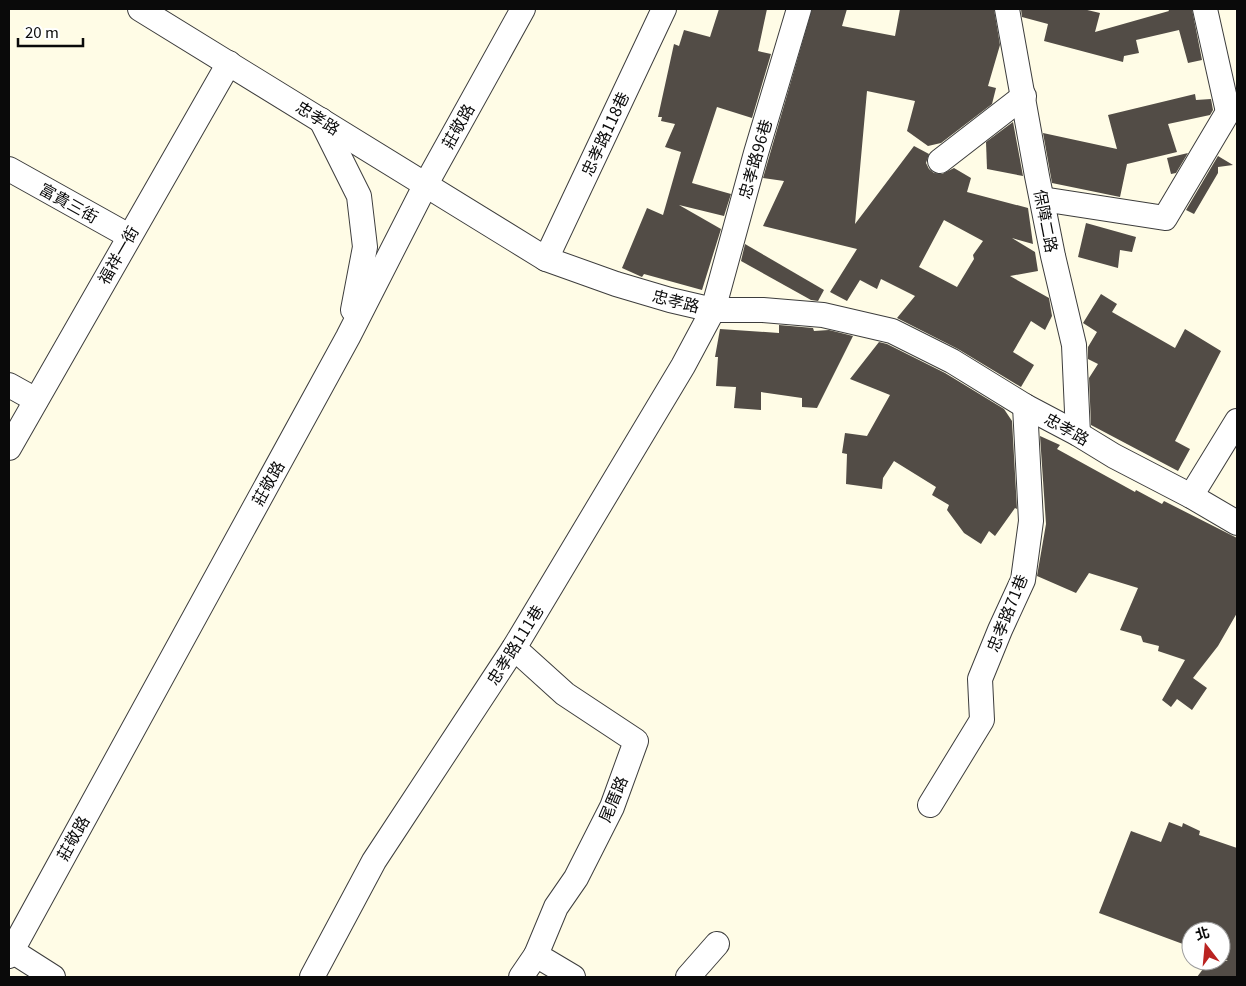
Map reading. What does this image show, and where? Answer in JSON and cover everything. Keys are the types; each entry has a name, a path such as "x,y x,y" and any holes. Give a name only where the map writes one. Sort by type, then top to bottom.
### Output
{"street":[{"name":"忠孝路","path":"140,9 546,259 616,284 713,310 763,310 823,315 892,332 952,361 1025,406 1237,523"},
{"name":"莊敬路","path":"10,952 348,337 426,184 523,9"},
{"name":"忠孝路118巷","path":"546,259 664,9"},
{"name":"忠孝路96巷","path":"713,310 756,154 799,9"},
{"name":"保障二路","path":"1007,9 1042,199 1074,345 1078,434"},
{"path":"1042,199 1165,218 1233,113 1205,9"},
{"name":"福祥一街","path":"9,448 228,63"},
{"path":"940,161 1024,96"},
{"path":"321,120 359,196 365,247 348,337"},
{"name":"富貴三街","path":"9,169 129,236"},
{"name":"忠孝路111巷","path":"312,977 374,861 514,648 683,366 713,310"},
{"path":"9,385 36,400"},
{"name":"忠孝路71巷","path":"930,805 982,720 980,679 1000,630 1024,580 1031,521 1025,406"},
{"path":"1191,496 1237,421"},
{"name":"尾厝路","path":"514,648 565,694 636,741 612,807 576,878 556,907 536,955"},
{"path":"688,977 718,944"},
{"path":"10,952 53,977"},
{"path":"521,977 536,955 573,977"}],"building":[{"path":"719,9 767,9 758,51 771,54 752,118 717,107 692,183 731,194 724,216 679,205 721,229 702,290 644,274 642,277 622,268 647,208 663,215 681,152 665,147 675,124 661,121 662,117 658,117 674,44 679,46 684,30 710,37"},
{"path":"812,9 847,9 842,26 895,36 900,9 994,9 1000,45 988,86 996,88 992,104 941,143 928,146 907,131 915,101 867,91 855,224 914,146 929,154 926,163 934,173 942,174 954,168 971,178 967,192 1028,208 1033,244 1012,238 1035,252 1038,271 1010,276 1049,298 1052,316 1045,330 1031,321 1013,352 1034,365 1021,387 958,349 897,318 915,296 881,279 877,289 860,280 847,301 830,292 857,249 763,226 784,181 763,178","holes":["944,220 983,241 973,255 974,259 957,287 919,267"]},
{"path":"1021,9 1083,9 1100,13 1095,32 1169,11 1168,9 1192,9 1202,60 1188,63 1179,30 1136,40 1139,53 1124,56 1123,62 1044,41 1048,24 1022,17"},
{"path":"1195,94 1196,100 1211,99 1213,110 1210,115 1168,124 1177,152 1127,164 1120,197 1052,183 1043,133 1117,149 1108,115"},
{"path":"1013,122 1023,176 987,169 986,142"},
{"path":"1188,153 1176,173 1171,174 1167,158"},
{"path":"1218,156 1233,165 1218,167 1218,173 1194,214 1186,210"},
{"path":"1086,223 1136,237 1132,252 1120,250 1118,268 1078,257"},
{"path":"745,244 824,290 818,301 811,300 741,261"},
{"path":"1101,294 1117,304 1112,312 1175,348 1185,329 1221,351 1175,441 1190,449 1178,471 1091,425 1089,378 1098,364 1088,359 1088,347 1097,332 1083,323"},
{"path":"779,325 813,328 814,331 829,330 853,336 817,408 802,407 802,398 761,392 761,410 734,408 736,387 716,386 718,357 715,357 720,329 779,333"},
{"path":"879,342 887,344 945,373 1004,409 1012,421 1017,509 1015,508 995,536 989,531 981,544 964,533 947,510 949,505 932,495 936,487 894,461 883,478 882,489 846,484 847,454 842,453 845,433 867,436 890,395 850,379"},
{"path":"1040,436 1060,445 1057,449 1135,492 1136,490 1162,504 1164,501 1237,538 1237,613 1218,646 1193,678 1207,688 1192,710 1177,699 1171,707 1162,700 1185,660 1158,651 1159,646 1143,642 1141,636 1120,630 1138,588 1089,573 1076,593 1037,576 1046,524"},
{"path":"1169,822 1182,827 1183,823 1200,831 1199,835 1237,848 1237,977 1197,977 1202,971 1231,971 1231,921 1181,921 1181,943 1099,913 1131,831 1161,842"}]}
